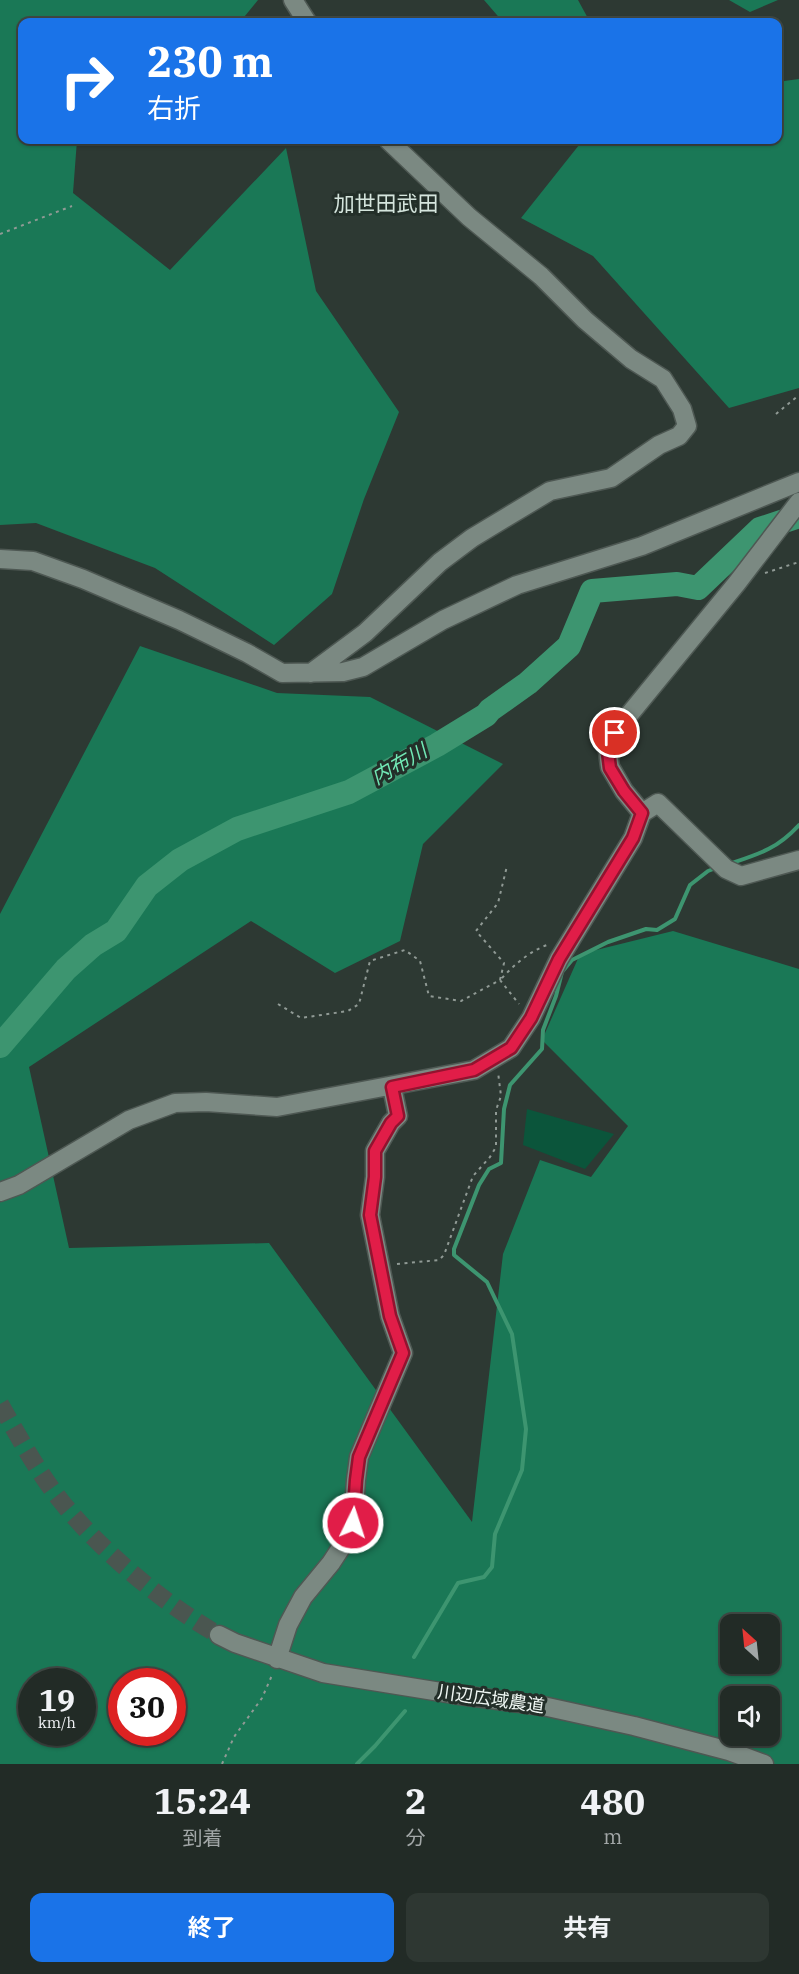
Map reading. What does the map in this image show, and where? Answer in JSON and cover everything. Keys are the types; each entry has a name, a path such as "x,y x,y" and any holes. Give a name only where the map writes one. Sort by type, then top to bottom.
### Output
{"street":[{"path":"293,0 304,18"},
{"path":"311,673 365,633 440,562 471,538 550,491 611,478 679,435 687,426 682,409 663,379 631,359 585,320 541,276 469,217 392,144"},
{"path":"0,559 33,561 83,579 179,620 282,673 343,672 363,667 443,620 517,585 642,546 799,482"},
{"path":"642,813 624,791 610,768 607,744 799,502"},
{"path":"0,1192 19,1185 129,1120 175,1103 206,1102 277,1107 474,1070 496,1058 511,1048 531,1018 559,959 633,838 642,813 658,804 726,869 741,876 799,860"},
{"path":"277,1659 288,1625 303,1597 332,1563 353,1523 359,1457 403,1353 390,1316 370,1215 375,1177 375,1151 391,1123 398,1116 392,1087"},
{"name":"川辺広域農道","path":"219,1635 277,1659 335,1675 543,1706 718,1748 764,1764"}],"path":[{"path":"0,234 72,206"},
{"path":"776,414 799,394"},
{"path":"737,583 799,562"},
{"path":"500,980 504,963 476,931 498,903 507,866"},
{"path":"278,1004 301,1018 348,1011 359,1004 370,961 405,950 420,961 429,996 461,1001 500,980 528,955 548,944 567,945"},
{"path":"500,980 531,1018"},
{"path":"380,1266 438,1260 444,1255 473,1176 496,1147 496,1110 501,1096 496,1058"},
{"path":"222,1764 234,1737 269,1685 277,1659"}],"green space":[{"path":"0,0 258,0 243,18 18,18 18,144 77,144 73,193 170,270 286,148 316,291 399,412 364,499 332,594 274,645 155,568 36,523 0,525"},
{"path":"484,0 578,0 588,18 500,18"},
{"path":"729,0 778,0 750,12"},
{"path":"799,79 799,388 729,408 593,256 521,218 580,144 782,144 782,81"},
{"path":"140,646 277,693 370,697 503,764 423,844 400,941 335,973 251,921 29,1067 69,1248 269,1243 472,1522 503,1254 540,1160 591,1177 628,1126 542,1040 580,954 673,931 799,969 799,1764 0,1764 0,914"},
{"path":"527,1109 614,1134 585,1169 523,1145"}],"waterway":[{"name":"内布川","path":"0,1046 66,969 93,945 116,931 147,886 180,860 237,829 349,792 437,745 486,715 528,683 569,646 592,591 677,584 698,588 760,529 799,516"},
{"path":"729,864 759,854 783,840 799,825"},
{"path":"414,1657 458,1583 484,1577 492,1567 495,1534 522,1470 526,1429 512,1334 487,1282 454,1255 454,1249 479,1185 489,1169 501,1163 504,1109 510,1085 542,1049 543,1030 562,972 572,960 608,942 646,929 657,930 675,919 690,885 708,871 716,868"},
{"path":"357,1764 405,1711"}],"tunnel":[{"path":"0,1404 52,1490 77,1520 134,1575 198,1623 219,1635"}],"district":[{"name":"加世田武田","path":"386,204"}],"route":[{"path":"353,1523 359,1457 403,1353 390,1316 370,1215 375,1177 375,1151 391,1123 398,1116 392,1087 474,1070 511,1048 531,1018 559,959 633,838 642,813 624,791 610,768 607,744 615,733"}]}
